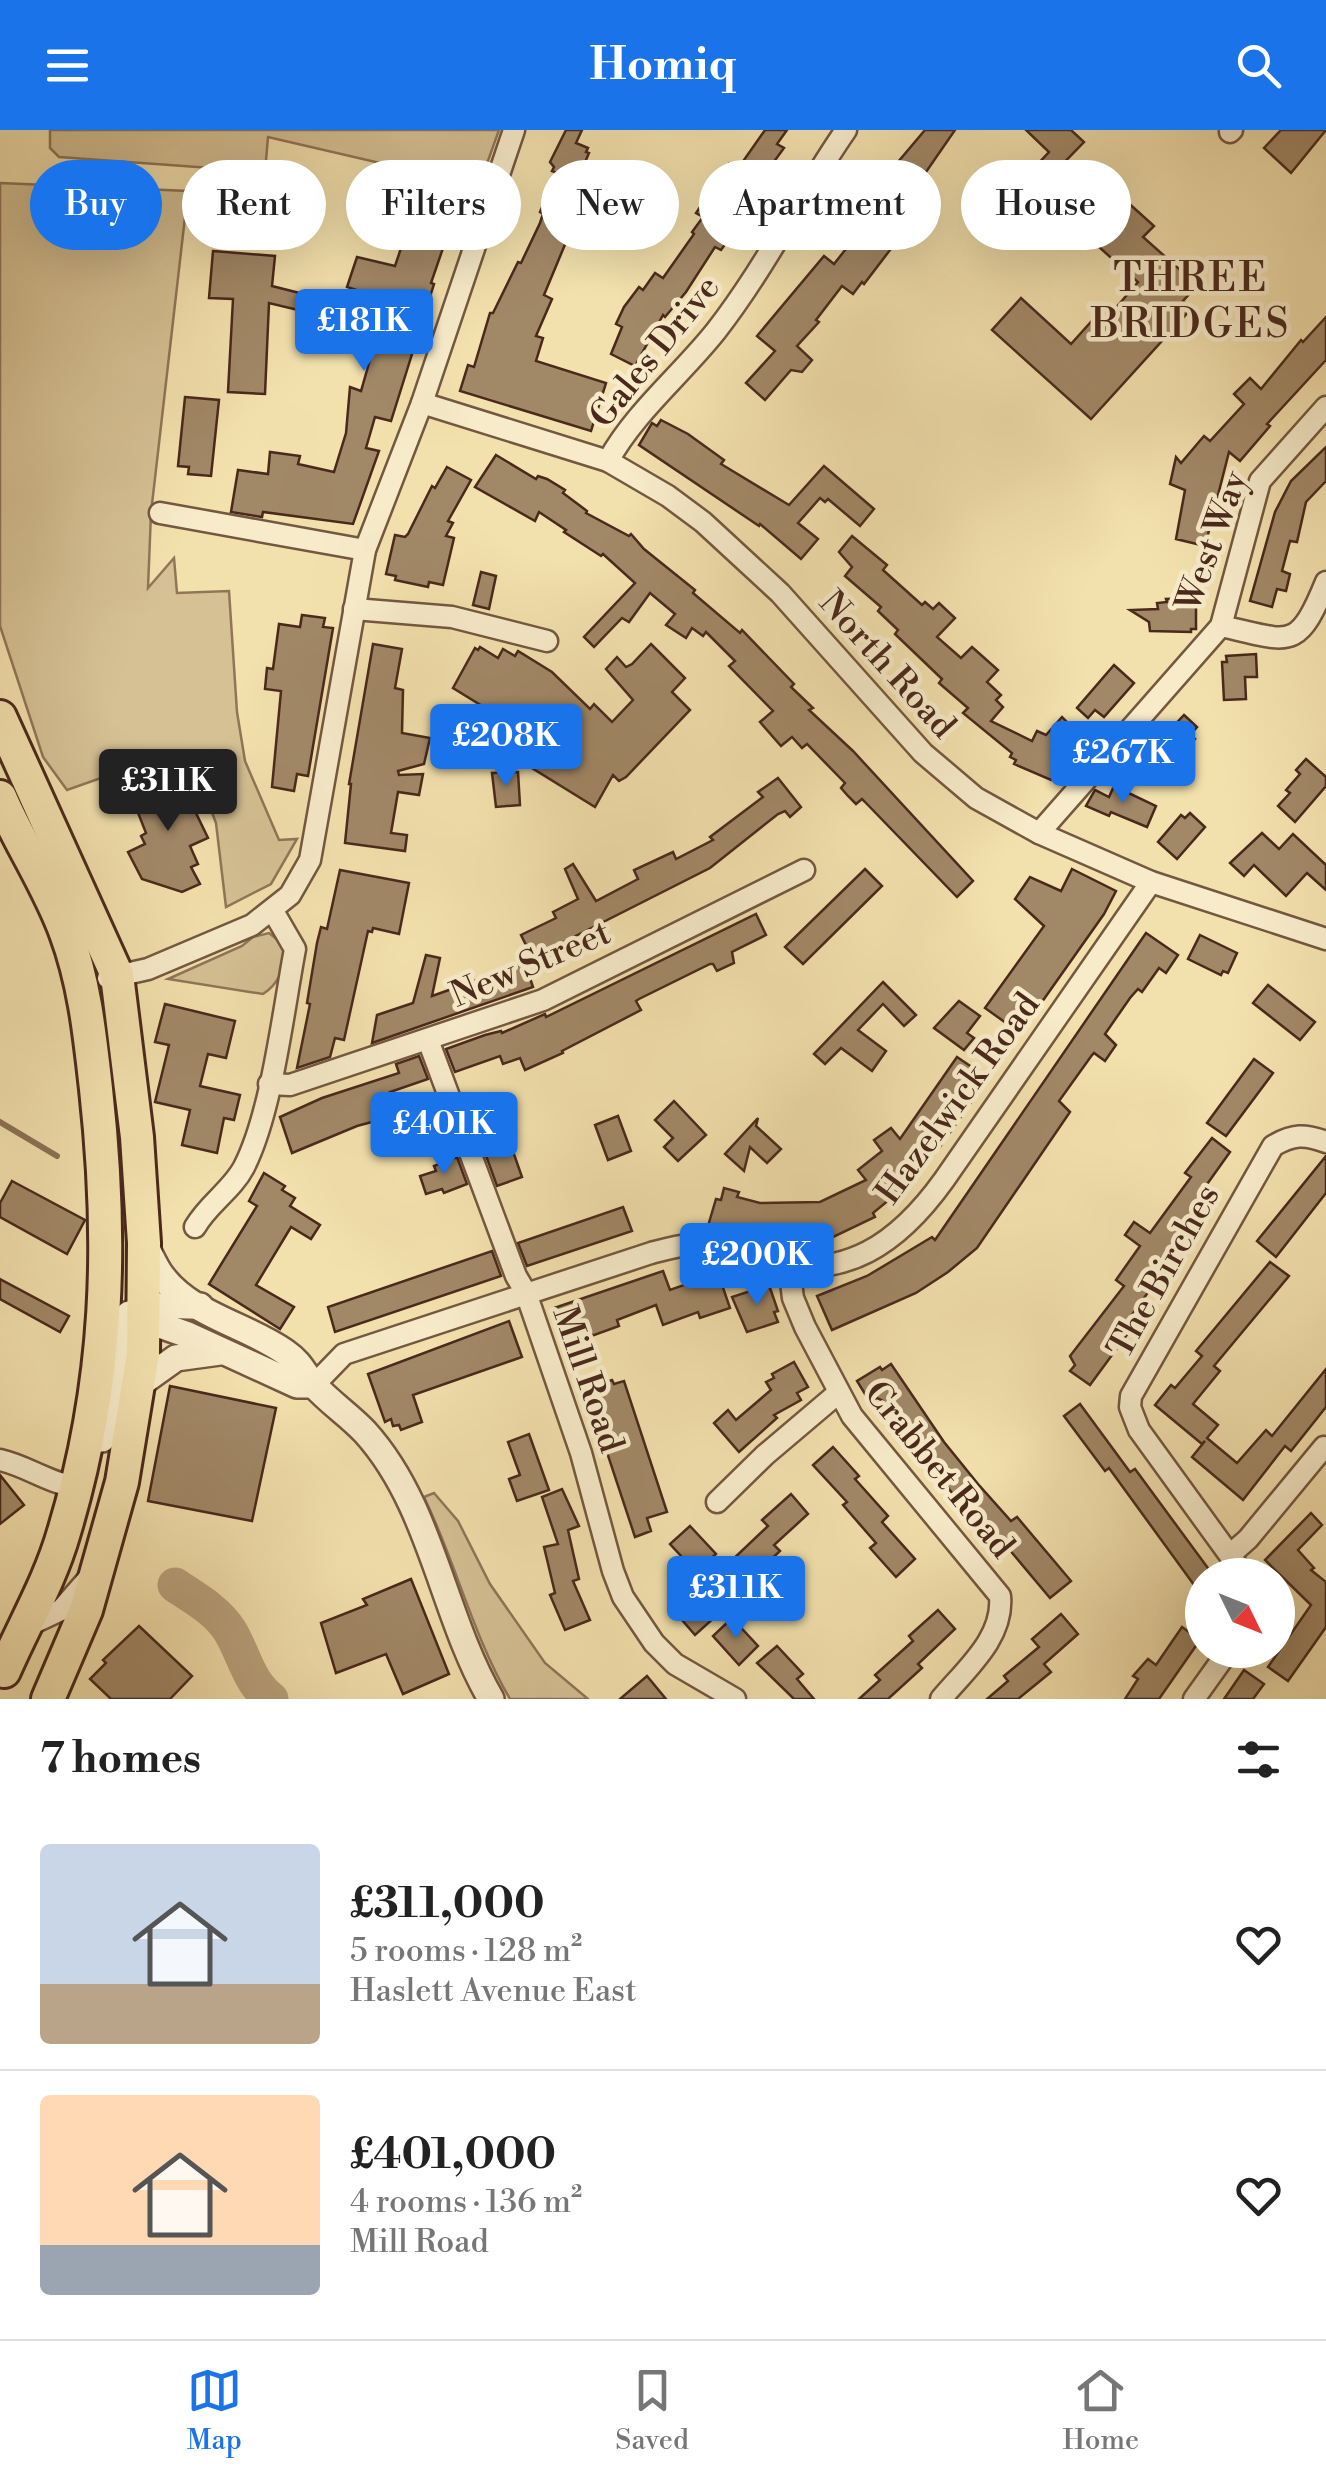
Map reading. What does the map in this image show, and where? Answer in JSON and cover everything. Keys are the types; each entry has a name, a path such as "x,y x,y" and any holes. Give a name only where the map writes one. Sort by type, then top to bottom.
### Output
{"main road":[{"path":"0,717 117,974 137,1138 144,1243 140,1383 122,1482 76,1638 53,1689"},
{"path":"0,797 66,932 83,987 104,1164 107,1268 102,1356 77,1487 36,1616 4,1671"}],"street":[{"path":"83,987 164,962 252,925 290,896 310,860 365,550 422,403 514,130"},
{"name":"Gales Drive","path":"608,462 620,439 686,367 744,292 846,130"},
{"name":"North Road","path":"422,403 608,462 668,496 747,561 942,772 976,798 1039,833 1151,882 1326,939"},
{"name":"West Way","path":"1039,833 1221,626 1260,481 1326,407"},
{"path":"160,514 365,550"},
{"path":"1221,626 1276,638 1293,636 1305,628 1326,582"},
{"path":"354,609 452,618 547,641"},
{"name":"New Street","path":"269,1084 290,1086 543,1000 804,870"},
{"name":"Hazelwick Road","path":"314,1385 344,1354 651,1253 692,1245 789,1267 832,1265 861,1256 891,1240 914,1220 944,1180 1151,882"},
{"path":"196,1227 206,1208 242,1170 253,1146 269,1084 295,949 273,912"},
{"name":"Mill Road","path":"428,1040 516,1276 526,1293 581,1453 623,1597 654,1643 675,1664 735,1699"},
{"name":"The Birches","path":"1233,1558 1138,1430 1130,1408 1131,1396 1273,1146 1289,1136 1308,1135 1326,1142"},
{"path":"144,1243 172,1287 280,1348 302,1365 314,1385 366,1434 397,1479 491,1699"},
{"name":"Crabbet Road","path":"789,1267 793,1298 838,1394 865,1434 1000,1596 998,1626 989,1642 942,1699"},
{"path":"107,1268 112,1290 140,1315 297,1385 314,1385"},
{"path":"0,1460 57,1484 77,1487 102,1440 124,1330 140,1315 200,1306"},
{"path":"140,1383 176,1358 225,1352"},
{"path":"717,1502 765,1455 838,1394"},
{"path":"1231,1554 1248,1539 1324,1446"},
{"path":"53,1689 58,1648 36,1616 70,1601 101,1561"},
{"path":"1194,1699 1216,1668"}],"shaded area":[{"path":"50,130 499,130 488,160 367,160 268,137 266,160 182,160 182,166 162,164 162,160 59,157 50,148"},
{"path":"0,183 30,184 30,250 162,250 162,190 182,191 182,243 151,513 148,588 174,558 177,593 229,591 237,712 245,761 279,840 297,839 271,884 226,907 216,823 193,763 172,753 67,790 43,757 0,626"},
{"path":"269,933 284,945 284,960 278,979 263,994 168,979 242,946 253,937"},
{"path":"434,1493 458,1521 490,1584 545,1663 588,1699 510,1699 485,1650 424,1497"}],"building":[{"path":"566,130 582,130 576,143 588,148 586,160 551,160"},
{"path":"765,130 787,130 777,144 784,148 775,160 744,160"},
{"path":"925,130 955,130 934,160 900,160"},
{"path":"1026,130 1071,130 1084,142 1066,160 1042,160 1049,152"},
{"path":"1281,130 1326,130 1291,173 1264,148"},
{"path":"1131,205 1154,226 1143,237 1187,276 1183,280 1193,290 1183,301 1191,309 1091,419 992,330 1021,298 1071,344 1107,304 1114,310 1138,282 1102,250 1131,250"},
{"path":"541,220 541,250 563,250 544,295 552,299 536,336 543,338 536,361 606,383 591,431 460,391 468,365 474,367 490,313"},
{"path":"699,222 699,250 713,250 686,292 663,315 635,366 611,354 622,327 616,324 624,307 655,273 663,278"},
{"path":"400,250 442,250 391,421 375,417 366,448 379,451 353,524 263,512 262,517 231,512 238,470 268,474 270,452 300,456 298,464 334,472 346,433 350,387 361,391 375,342 368,340 373,326 355,321 363,292 347,287 357,257 395,266"},
{"path":"845,250 890,250 853,294 842,286 816,320 819,322 797,346 812,360 802,372 791,370 765,400 746,383 775,351 757,336 824,256 834,264"},
{"path":"213,251 275,256 272,286 323,299 319,315 269,303 265,394 228,392 233,299 209,298"},
{"path":"1326,317 1326,360 1267,424 1270,426 1240,461 1229,452 1205,546 1176,539 1185,490 1170,484 1176,457 1181,463 1204,436 1210,441 1244,404 1234,394 1250,378 1261,389 1301,340"},
{"path":"185,397 219,400 211,476 188,474 189,467 178,466"},
{"path":"661,420 724,460 721,464 789,505 824,466 874,509 860,526 828,499 825,502 820,498 798,523 818,539 801,559 760,524 639,445 652,423 657,426"},
{"path":"1326,447 1326,481 1306,502 1297,542 1290,541 1282,571 1290,574 1286,591 1277,589 1272,607 1250,601 1275,512 1291,481"},
{"path":"496,455 536,479 547,479 565,490 563,493 586,513 631,534 695,590 693,593 740,633 742,630 794,684 791,687 813,708 809,710 853,751 973,881 957,897 862,799 856,804 848,796 841,788 845,783 807,744 802,748 792,737 781,746 760,722 773,711 729,666 735,661 706,632 703,636 692,628 686,638 666,625 675,614 650,593 629,622 622,618 594,647 584,637 635,583 603,554 564,532 539,512 535,521 475,487"},
{"path":"447,467 471,480 448,521 453,523 446,536 454,538 443,585 429,582 428,587 395,580 396,576 386,574 395,535 408,534 432,486 435,488"},
{"path":"852,536 887,565 883,570 922,605 925,602 933,609 939,603 955,618 937,637 961,658 972,647 998,670 987,682 1001,695 996,700 1003,707 991,721 1032,741 1037,731 1046,735 1062,717 1072,727 1052,751 1064,758 1051,780 1014,764 1012,753 963,713 968,708 939,683 942,679 895,634 898,630 878,611 881,607 845,576 852,567 839,552"},
{"path":"481,572 496,576 489,609 473,605"},
{"path":"1196,598 1196,629 1191,632 1150,631 1149,622 1130,610 1158,609 1157,603 1167,602 1166,599"},
{"path":"302,615 325,618 323,627 333,628 308,776 297,774 294,791 272,787 281,691 265,689 267,668 273,669 279,624 300,627"},
{"path":"373,644 402,649 395,688 403,690 402,733 430,738 424,764 398,771 399,775 423,774 419,795 398,792 391,833 407,835 405,851 345,843 349,784"},
{"path":"651,644 685,678 672,692 690,710 626,777 619,781 613,775 595,807 532,768 517,738 483,748 478,730 508,722 453,688 475,648 498,658 503,649 515,656 518,651 552,672 590,709 594,704 612,722 633,700 606,669 617,657 626,667 632,664"},
{"path":"1256,654 1257,677 1245,677 1246,699 1224,700 1222,662 1227,662 1226,656"},
{"path":"1114,665 1134,683 1104,717 1095,710 1088,718 1077,708"},
{"path":"1184,715 1197,727 1190,735 1195,739 1175,761 1171,757 1167,762 1152,749"},
{"path":"1306,759 1326,777 1326,786 1295,822 1278,806 1290,793 1286,790 1300,774 1296,770"},
{"path":"182,772 208,838 190,846 198,864 191,867 200,884 182,892 142,879 128,852 145,844 141,836 146,833 131,795"},
{"path":"518,772 520,805 496,807 492,773"},
{"path":"778,778 801,807 790,817 785,811 778,814 710,868 548,950 551,955 535,963 521,935 556,918 553,912 578,899 565,869 573,864 596,901 638,879 634,870 673,852 676,859 713,840 710,837 763,797 758,792"},
{"path":"1114,786 1156,806 1147,827 1086,806 1095,790 1109,797"},
{"path":"1190,813 1205,827 1177,859 1158,842 1181,815 1185,818"},
{"path":"1262,833 1279,849 1293,834 1326,865 1326,890 1307,873 1286,896 1254,865 1244,876 1230,863"},
{"path":"865,869 882,886 803,964 785,947"},
{"path":"1072,869 1116,891 1020,1033 985,1008 1044,926 1015,899 1030,877 1061,891"},
{"path":"340,870 409,883 399,934 373,928 368,931 344,1040 335,1038 330,1057 297,1068 317,943 321,927 327,929"},
{"path":"756,914 766,935 732,952 734,963 717,971 710,964 639,999 636,1001 641,1010 563,1053 525,1070 520,1058 503,1064 500,1056 455,1072 446,1049 502,1033 545,1014 546,1017"},
{"path":"1146,933 1178,955 1166,973 1159,968 1142,992 1138,989 1105,1034 1116,1045 1105,1061 1094,1053 1059,1101 1070,1112 977,1248 916,1293 832,1330 817,1296 867,1276 932,1237 935,1240"},
{"path":"1200,935 1237,953 1228,973 1223,971 1221,975 1188,959"},
{"path":"426,955 440,958 432,996 525,963 533,987 372,1043 377,1015 413,1003"},
{"path":"883,982 916,1015 904,1026 883,1004 858,1030 886,1051 872,1071 841,1048 825,1064 814,1054"},
{"path":"1268,985 1315,1022 1300,1040 1253,1003"},
{"path":"959,1001 980,1016 967,1033 974,1038 964,1050 934,1028"},
{"path":"165,1004 235,1021 226,1058 208,1054 200,1086 240,1095 234,1120 224,1118 217,1153 182,1145 190,1110 155,1102 169,1045 155,1042"},
{"path":"419,1056 428,1079 390,1092 398,1115 357,1126 292,1153 280,1117 322,1098 399,1073 396,1064"},
{"path":"957,1057 988,1078 937,1151 933,1148 892,1177 902,1189 873,1213 875,1217 831,1238 763,1240 708,1226 716,1199 721,1200 724,1188 739,1192 737,1197 760,1203 820,1202 866,1180 858,1170 882,1151 874,1140 891,1128 900,1139"},
{"path":"1254,1059 1273,1073 1226,1136 1207,1123"},
{"path":"674,1101 706,1135 678,1161 664,1147 673,1138 655,1120"},
{"path":"618,1116 631,1151 608,1160 595,1125"},
{"path":"758,1118 756,1126 781,1149 767,1163 750,1147 744,1171 725,1154"},
{"path":"1212,1138 1230,1152 1200,1194 1205,1198 1155,1267 1162,1273 1131,1316 1137,1321 1090,1385 1070,1371 1075,1365 1070,1356 1124,1286 1116,1280 1140,1246 1125,1235 1134,1222 1150,1233 1191,1177 1185,1173"},
{"path":"509,1140 522,1177 497,1186 484,1150"},
{"path":"1326,1156 1326,1193 1276,1257 1257,1241"},
{"path":"457,1157 467,1184 444,1193 442,1189 426,1194 420,1176"},
{"path":"264,1173 285,1186 282,1190 295,1198 290,1206 320,1225 311,1239 291,1227 256,1285 294,1307 280,1329 209,1284 257,1206 249,1201"},
{"path":"12,1181 85,1220 67,1254 0,1217 0,1203"},
{"path":"623,1207 632,1231 527,1266 518,1243"},
{"path":"492,1251 501,1276 335,1332 328,1307"},
{"path":"1270,1262 1289,1276 1214,1366 1220,1371 1193,1404 1218,1425 1207,1438 1237,1463 1266,1430 1272,1436 1326,1369 1326,1407 1291,1451 1285,1446 1243,1500 1192,1457 1205,1441 1202,1444 1155,1405 1202,1356 1196,1351"},
{"path":"663,1271 670,1290 718,1273 730,1308 700,1318 698,1312 663,1325 656,1305 617,1320 619,1326 567,1345 554,1308"},
{"path":"0,1279 69,1316 60,1332 0,1299"},
{"path":"769,1285 778,1322 747,1332 732,1297"},
{"path":"509,1321 522,1357 413,1395 422,1422 401,1430 399,1425 393,1426 391,1419 385,1422 368,1374"},
{"path":"794,1362 808,1387 797,1393 801,1400 774,1415 777,1418 739,1452 714,1423 728,1410 736,1420 771,1390 766,1382 774,1378 772,1374"},
{"path":"891,1364 978,1484 1011,1521 1017,1517 1071,1581 1050,1598 992,1529 987,1534 961,1505 883,1401 877,1398 870,1402 857,1381"},
{"path":"612,1380 614,1384 624,1381 667,1512 647,1518 651,1531 635,1537 586,1389"},
{"path":"170,1386 276,1408 252,1521 148,1501"},
{"path":"1080,1404 1130,1472 1135,1469 1200,1558 1185,1558 1185,1573 1109,1468 1105,1471 1064,1416"},
{"path":"529,1434 549,1490 517,1501 509,1479 520,1475 508,1442"},
{"path":"833,1447 888,1516 882,1522 915,1559 896,1577 870,1548 876,1543 843,1505 847,1502 813,1465"},
{"path":"0,1475 24,1505 0,1524"},
{"path":"562,1489 579,1526 568,1530 579,1579 573,1581 590,1620 565,1630 550,1595 555,1593 544,1547 558,1544 542,1497"},
{"path":"791,1494 808,1514 774,1545 780,1551 748,1581 730,1562 768,1526 762,1520"},
{"path":"1311,1513 1322,1525 1298,1550 1314,1568 1311,1570 1326,1582 1326,1627 1288,1681 1269,1668 1295,1668 1295,1628 1311,1605 1295,1589 1295,1558 1267,1558"},
{"path":"690,1526 716,1554 696,1572 670,1544"},
{"path":"411,1579 449,1674 403,1694 386,1654 336,1673 321,1623 367,1605 363,1599"},
{"path":"690,1588 715,1617 695,1635 670,1606"},
{"path":"938,1610 955,1629 918,1664 922,1668 888,1699 859,1699 880,1680 875,1675 913,1641 909,1636"},
{"path":"1061,1614 1078,1634 1044,1664 1051,1672 1018,1699 987,1699 1008,1681 1004,1676 1039,1647 1032,1639"},
{"path":"732,1618 758,1646 739,1665 713,1636"},
{"path":"139,1626 192,1676 170,1699 111,1699 90,1679 106,1663 103,1660"},
{"path":"1182,1627 1185,1629 1185,1662 1159,1699 1125,1699 1138,1679 1133,1676 1148,1659 1156,1665"},
{"path":"777,1646 803,1674 797,1679 814,1699 794,1699 757,1663"},
{"path":"1244,1670 1264,1684 1253,1699 1224,1699"},
{"path":"647,1676 666,1699 620,1699"}],"waterway":[{"path":"0,1122 57,1156"},
{"path":"175,1585 225,1624 252,1676 271,1699"}],"district":[{"name":"THREE BRIDGES","path":"1191,300"}]}
